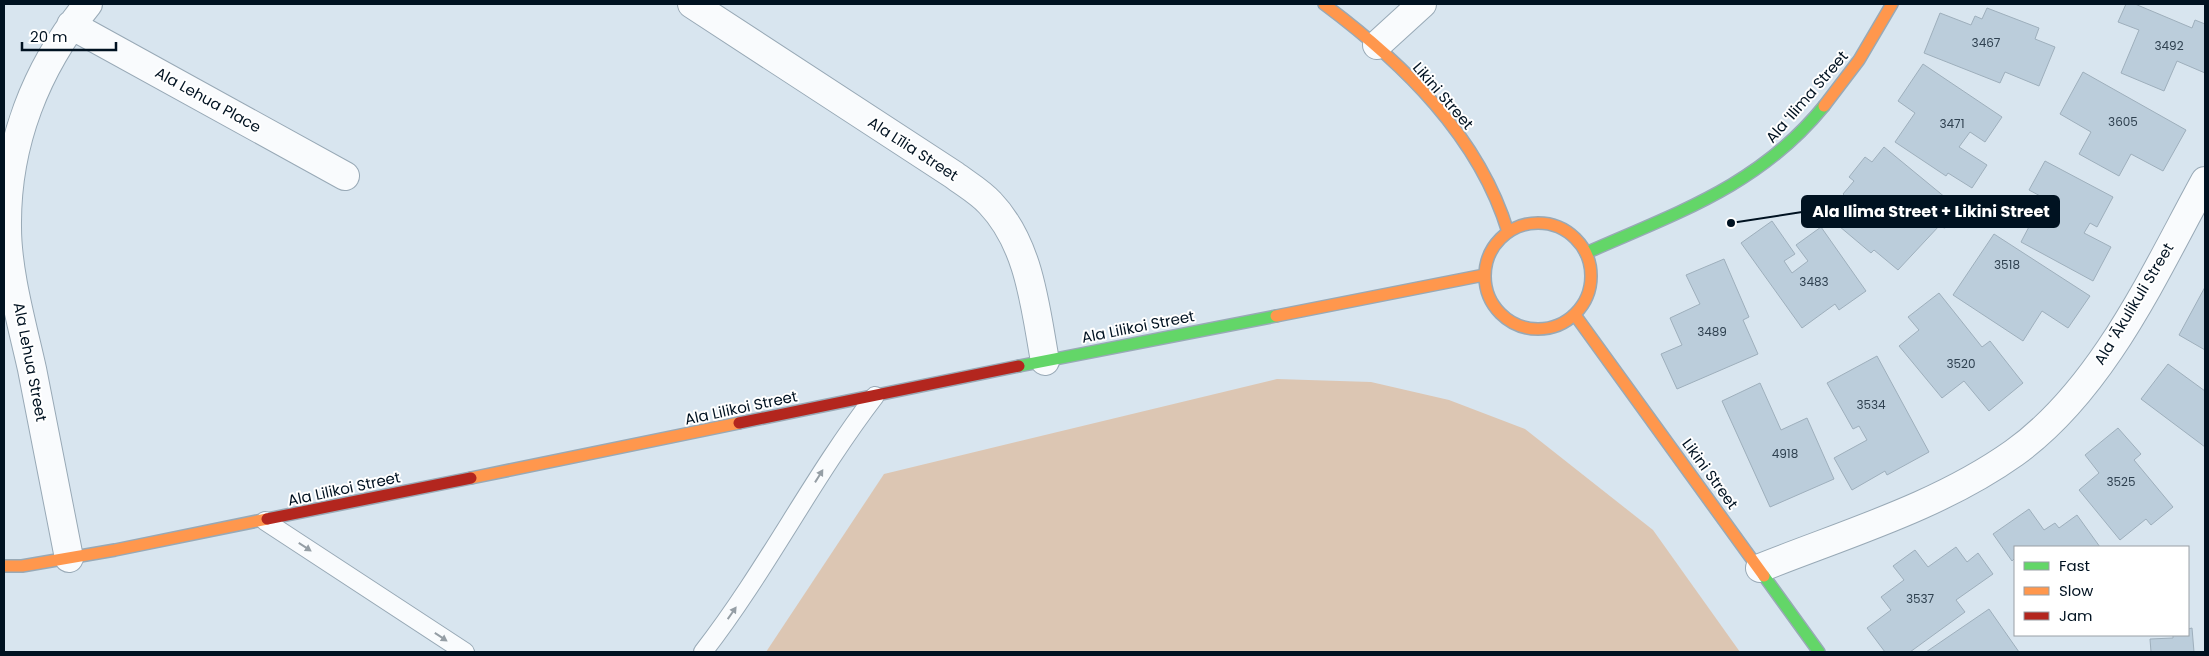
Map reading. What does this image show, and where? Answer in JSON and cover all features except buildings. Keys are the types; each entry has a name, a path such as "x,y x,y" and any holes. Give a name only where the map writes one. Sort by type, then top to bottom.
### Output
{"street":[{"name":"Ala Lehua Street","path":"69,558 17,296 7,228 9,185 16,145 26,109 46,64 71,25 88,4"},
{"name":"Ala Līlia Street","path":"692,4 954,175 990,203 1011,231 1026,266 1045,361"},
{"name":"Likini Street","path":"1324,4 1377,45 1422,91 1468,148 1494,191 1508,232"},
{"path":"1377,45 1422,4"},
{"name":"Ala ʻIlima Street","path":"1586,253 1719,193 1774,157 1842,84 1871,43 1892,4"},
{"name":"Ala Lehua Place","path":"71,25 345,176"},
{"name":"Ala ʻĀkulikuli Street","path":"1760,568 1931,500 2014,452 2061,410 2103,359 2135,308 2205,180"},
{"path":"1543,223 1560,228 1576,238 1586,253 1591,269 1591,286 1585,302 1575,315 1560,325 1542,330 1525,328 1508,320 1495,309 1487,292 1484,275 1487,258 1496,244 1508,232 1525,224 1543,223"},
{"name":"Ala Lilikoi Street","path":"4,566 22,566 69,558 265,521 1045,361 1484,275"},
{"name":"Likini Street","path":"1575,315 1819,652"}],"lane":[{"path":"703,652 744,595 842,440 875,396"},
{"path":"265,521 465,652"}],"shaded area":[{"path":"1277,379 1371,382 1449,400 1525,429 1653,530 1740,652 766,652 884,474"}],"traffic: fast":[{"path":"1586,253 1684,210 1744,177 1799,134 1824,106"},
{"path":"1019,366 1276,316"},
{"path":"1764,576 1819,652"}],"traffic: slow":[{"path":"1324,4 1382,51 1435,104 1458,133 1478,164 1495,197 1508,232"},
{"path":"1824,106 1859,60 1892,4"},
{"path":"1538,223 1558,227 1576,238 1587,256 1591,276 1587,296 1576,314 1558,325 1538,329 1518,325 1500,314 1489,296 1485,276 1489,256 1500,238 1518,227 1538,223"},
{"path":"1276,316 1484,275"},
{"path":"1575,315 1764,576"},
{"path":"471,478 739,423"},
{"path":"4,566 22,566 115,550 267,519"}],"traffic: jam":[{"path":"739,423 1019,366"},
{"path":"267,519 471,478"}],"place":[{"name":"Ala Ilima Street + Likini Street","path":"1731,223"}]}
